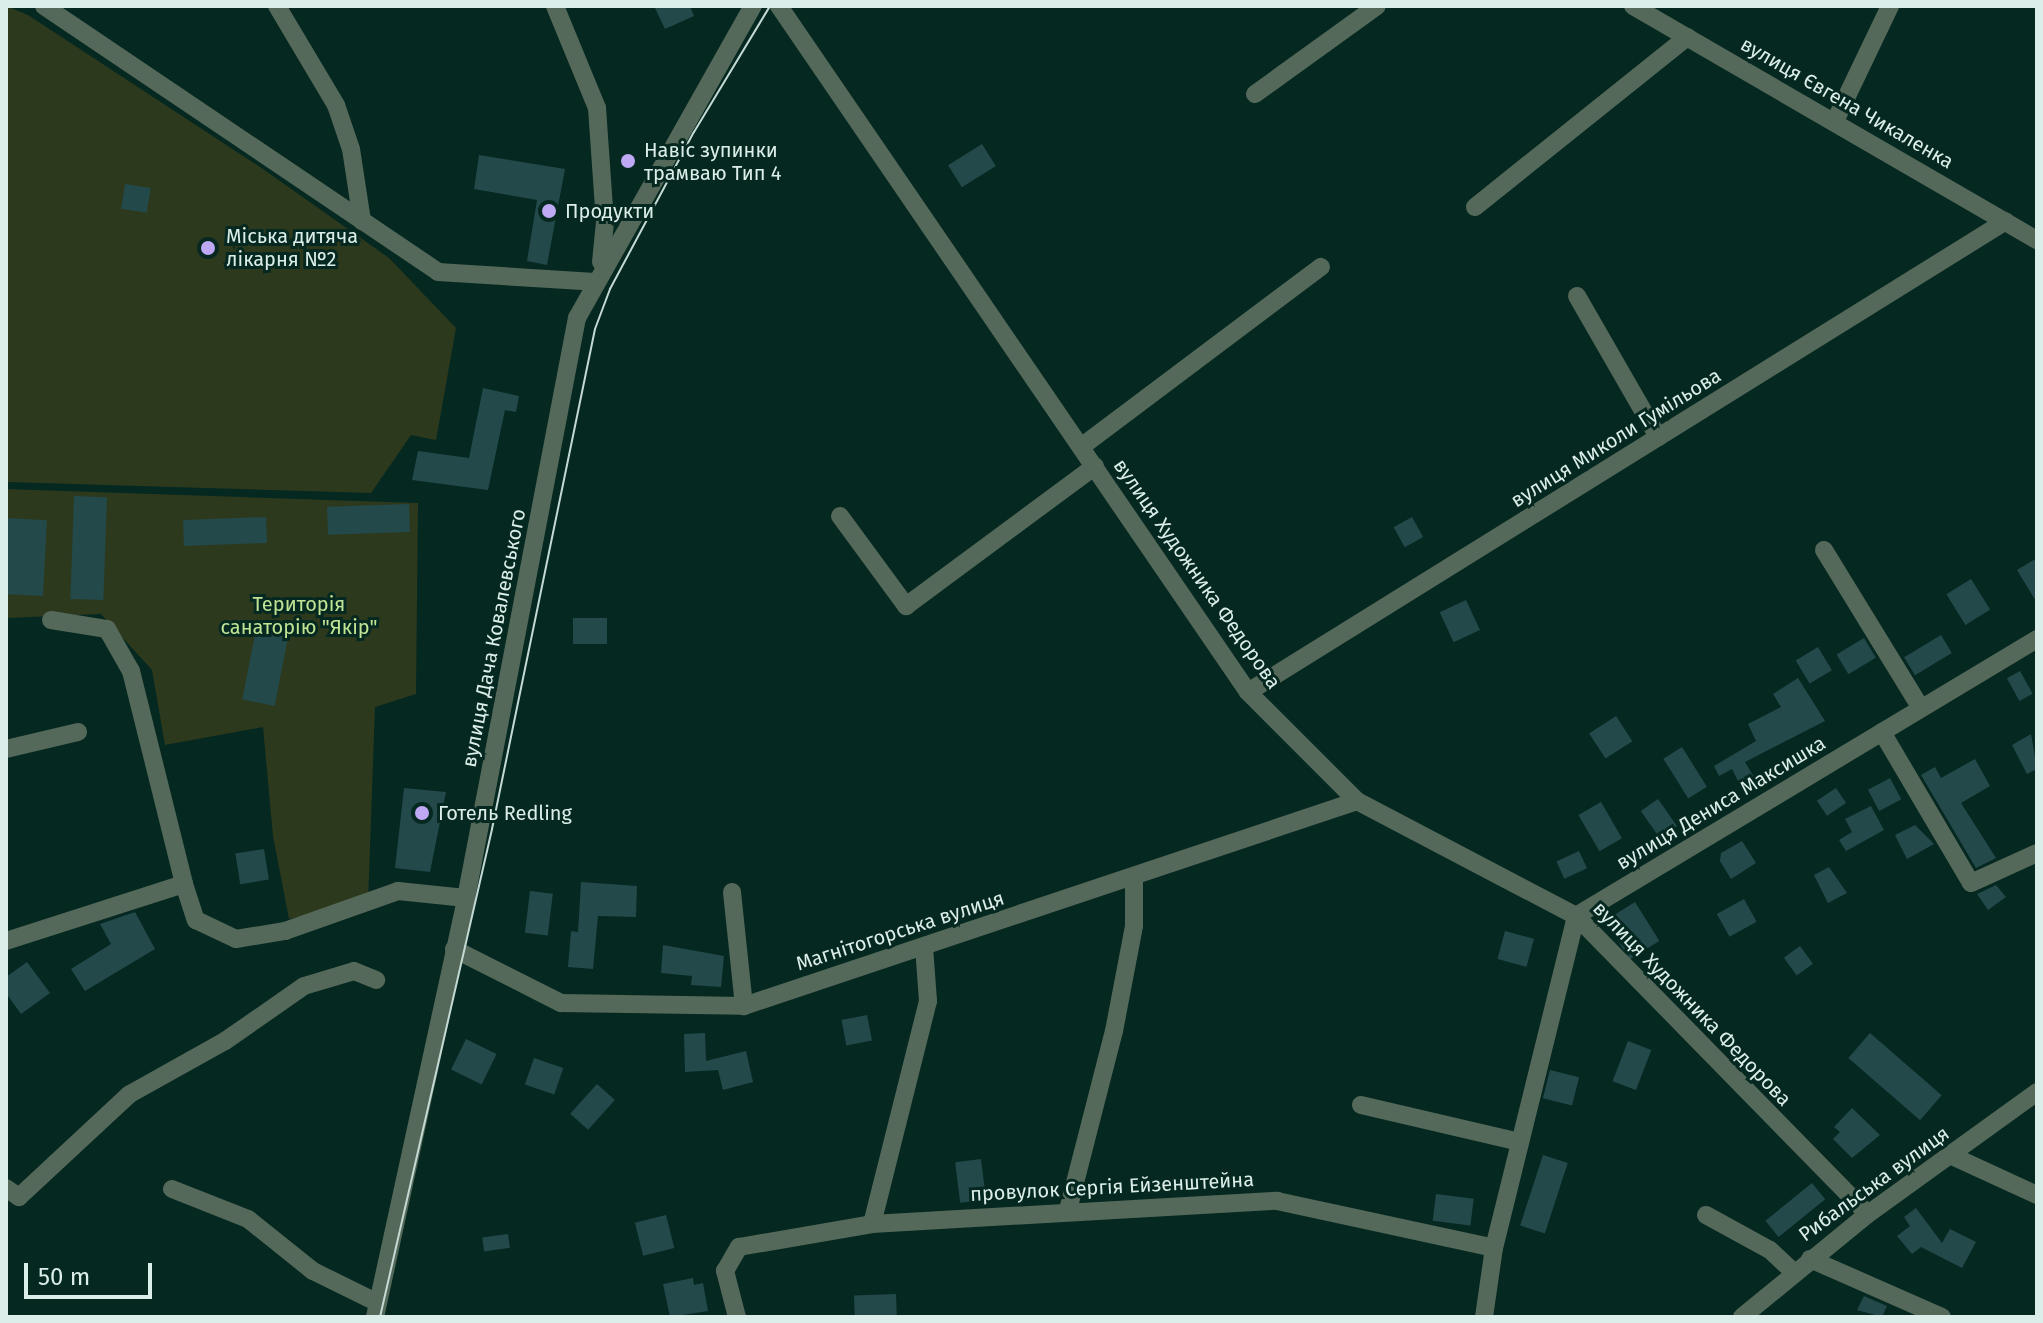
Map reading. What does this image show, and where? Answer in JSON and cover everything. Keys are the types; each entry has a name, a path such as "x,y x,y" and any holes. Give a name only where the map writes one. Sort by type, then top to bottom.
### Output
{"street":[{"path":"44,6 438,272 598,276 605,222 597,108 555,6"},
{"path":"277,6 336,105 351,149 362,221"},
{"name":"вулиця Дача Ковалевського","path":"376,1310 466,898 577,318 753,6"},
{"name":"вулиця Художника Федорова","path":"779,6 1248,692 1357,801 1576,916 1868,1214"},
{"path":"1255,94 1377,6"},
{"name":"вулиця Євгена Чикаленка","path":"1633,6 2037,240"},
{"path":"1835,121 1890,6"},
{"path":"1475,207 1687,37"},
{"name":"вулиця Миколи Гумільова","path":"1248,692 2006,221"},
{"path":"1081,447 1321,267"},
{"path":"1577,296 1658,437"},
{"path":"840,516 906,606 1095,466"},
{"path":"1824,550 1921,708"},
{"path":"51,620 107,629 131,671 150,729 184,884 196,920 236,939 285,931 398,891 466,898"},
{"name":"вулиця Дениса Максишка","path":"1576,916 2037,639"},
{"path":"6,749 78,732"},
{"path":"1882,732 1971,883 2037,853"},
{"name":"Магнітогорська вулиця","path":"454,949 561,1003 744,1006 1357,801"},
{"path":"1068,1210 1114,1031 1134,926 1134,876"},
{"path":"6,941 184,884"},
{"path":"732,892 744,1006"},
{"path":"1484,1317 1494,1248 1576,916"},
{"path":"872,1224 928,1001 924,946"},
{"path":"13,1192 130,1094 225,1041 304,986 354,971 376,980"},
{"name":"Рибальська вулиця","path":"1742,1317 1868,1214 2037,1092"},
{"path":"1361,1105 1520,1142"},
{"path":"1950,1155 2037,1195"},
{"path":"172,1189 248,1219 313,1271 376,1310"},
{"name":"провулок Сергія Ейзенштейна","path":"737,1317 725,1271 731,1253 739,1247 872,1224 1068,1210 1277,1201 1494,1248"},
{"path":"1706,1215 1770,1250 1794,1272"},
{"path":"1810,1259 1942,1317"}],"green space":[{"name":"Міська дитяча лікарня №2","path":"6,6 28,15 263,169 389,258 456,328 436,440 411,435 371,493 6,482"},
{"name":"Територія санаторію \"Якір\"","path":"6,489 418,503 416,694 375,707 368,903 289,919 273,836 263,727 165,745 152,670 101,614 6,618"}],"building":[{"path":"654,6 690,6 694,16 665,29"},
{"path":"982,144 996,166 962,187 948,165"},
{"path":"479,155 565,169 547,265 527,261 537,200 474,189"},
{"path":"125,184 151,188 147,213 121,209"},
{"path":"483,388 519,396 516,412 505,410 488,490 412,480 418,451 469,458"},
{"path":"74,496 107,497 103,600 70,599"},
{"path":"409,504 410,532 328,535 327,507"},
{"path":"266,517 267,543 184,546 183,520"},
{"path":"1412,517 1423,537 1405,547 1394,527"},
{"path":"6,518 47,520 43,596 6,594"},
{"path":"2037,558 2037,603 2017,570"},
{"path":"1971,579 1990,610 1965,625 1946,594"},
{"path":"1466,600 1480,630 1454,642 1440,612"},
{"path":"573,618 607,618 607,644 573,644"},
{"path":"257,624 289,630 275,706 242,700"},
{"path":"1941,635 1952,653 1915,675 1904,657"},
{"path":"1864,638 1876,658 1848,674 1837,654"},
{"path":"1818,647 1832,670 1810,684 1796,660"},
{"path":"2020,671 2033,694 2019,701 2007,678"},
{"path":"1798,678 1825,721 1745,762 1754,777 1740,785 1732,769 1719,776 1714,766 1756,741 1748,724 1781,707 1773,694"},
{"path":"1616,716 1632,741 1606,759 1589,733"},
{"path":"2031,734 2037,769 2027,774 2012,745"},
{"path":"1682,747 1707,787 1688,799 1663,759"},
{"path":"1975,759 1990,786 1961,803 1996,858 1976,868 1921,775 1935,767 1941,778"},
{"path":"1890,778 1901,799 1879,811 1868,790"},
{"name":"Готель Redling","path":"404,788 446,792 430,872 395,868"},
{"path":"1836,788 1846,803 1827,816 1817,801"},
{"path":"1658,799 1677,826 1660,838 1641,811"},
{"path":"1601,802 1622,838 1599,851 1578,815"},
{"path":"1871,806 1884,830 1846,851 1839,840 1852,832 1845,819"},
{"path":"1915,825 1934,844 1907,859 1895,835"},
{"path":"1742,841 1756,863 1731,879 1720,861 1721,853"},
{"path":"264,849 269,880 240,884 235,854"},
{"path":"1579,851 1587,868 1564,879 1556,862"},
{"path":"1829,867 1847,893 1828,903 1814,875"},
{"path":"581,882 637,886 636,917 598,916 593,969 568,967 571,931 578,932"},
{"path":"1996,885 2006,897 1988,910 1977,894"},
{"path":"530,891 553,894 548,935 525,933"},
{"path":"1744,899 1757,922 1729,937 1717,914"},
{"path":"1635,902 1659,941 1630,960 1605,921"},
{"path":"135,912 155,949 85,991 71,969 111,944 100,924"},
{"path":"1505,931 1534,939 1526,967 1497,959"},
{"path":"663,945 724,956 721,987 691,985 692,976 661,973"},
{"path":"1800,946 1813,964 1797,976 1784,958"},
{"path":"27,962 50,993 21,1014 6,993 6,977"},
{"path":"867,1015 872,1041 846,1045 841,1020"},
{"path":"705,1033 706,1061 746,1051 753,1082 723,1090 718,1070 685,1072 684,1034"},
{"path":"1870,1033 1942,1095 1920,1120 1848,1058"},
{"path":"466,1039 497,1054 482,1084 451,1070"},
{"path":"1628,1041 1651,1050 1636,1090 1613,1081"},
{"path":"534,1058 563,1068 554,1095 525,1084"},
{"path":"1550,1070 1579,1077 1572,1105 1543,1098"},
{"path":"597,1084 615,1100 588,1130 570,1114"},
{"path":"1852,1108 1880,1135 1852,1158 1833,1139 1840,1132 1834,1127"},
{"path":"1543,1155 1568,1163 1545,1233 1520,1225"},
{"path":"981,1159 986,1200 960,1203 955,1162"},
{"path":"1812,1183 1825,1199 1779,1237 1765,1221"},
{"path":"1436,1194 1474,1199 1470,1225 1433,1221"},
{"path":"1916,1208 1942,1243 1950,1229 1976,1242 1962,1268 1921,1247 1912,1254 1897,1236 1910,1226 1904,1217"},
{"path":"666,1215 674,1248 643,1256 635,1223"},
{"path":"508,1234 510,1248 484,1251 482,1238"},
{"path":"693,1278 694,1285 703,1283 708,1311 670,1317 663,1284"},
{"path":"896,1294 897,1317 855,1317 854,1295"},
{"path":"1864,1296 1887,1306 1882,1317 1857,1310"}],"tram line":[{"path":"380,1317 492,829 595,329 610,289 694,132 770,6"}],"place":[{"name":"Навіс зупинки трамваю Тип 4","path":"628,161"},
{"name":"Продукти","path":"549,211"},
{"name":"Міська дитяча лікарня №2","path":"208,248"},
{"name":"Готель Redling","path":"422,813"}]}
